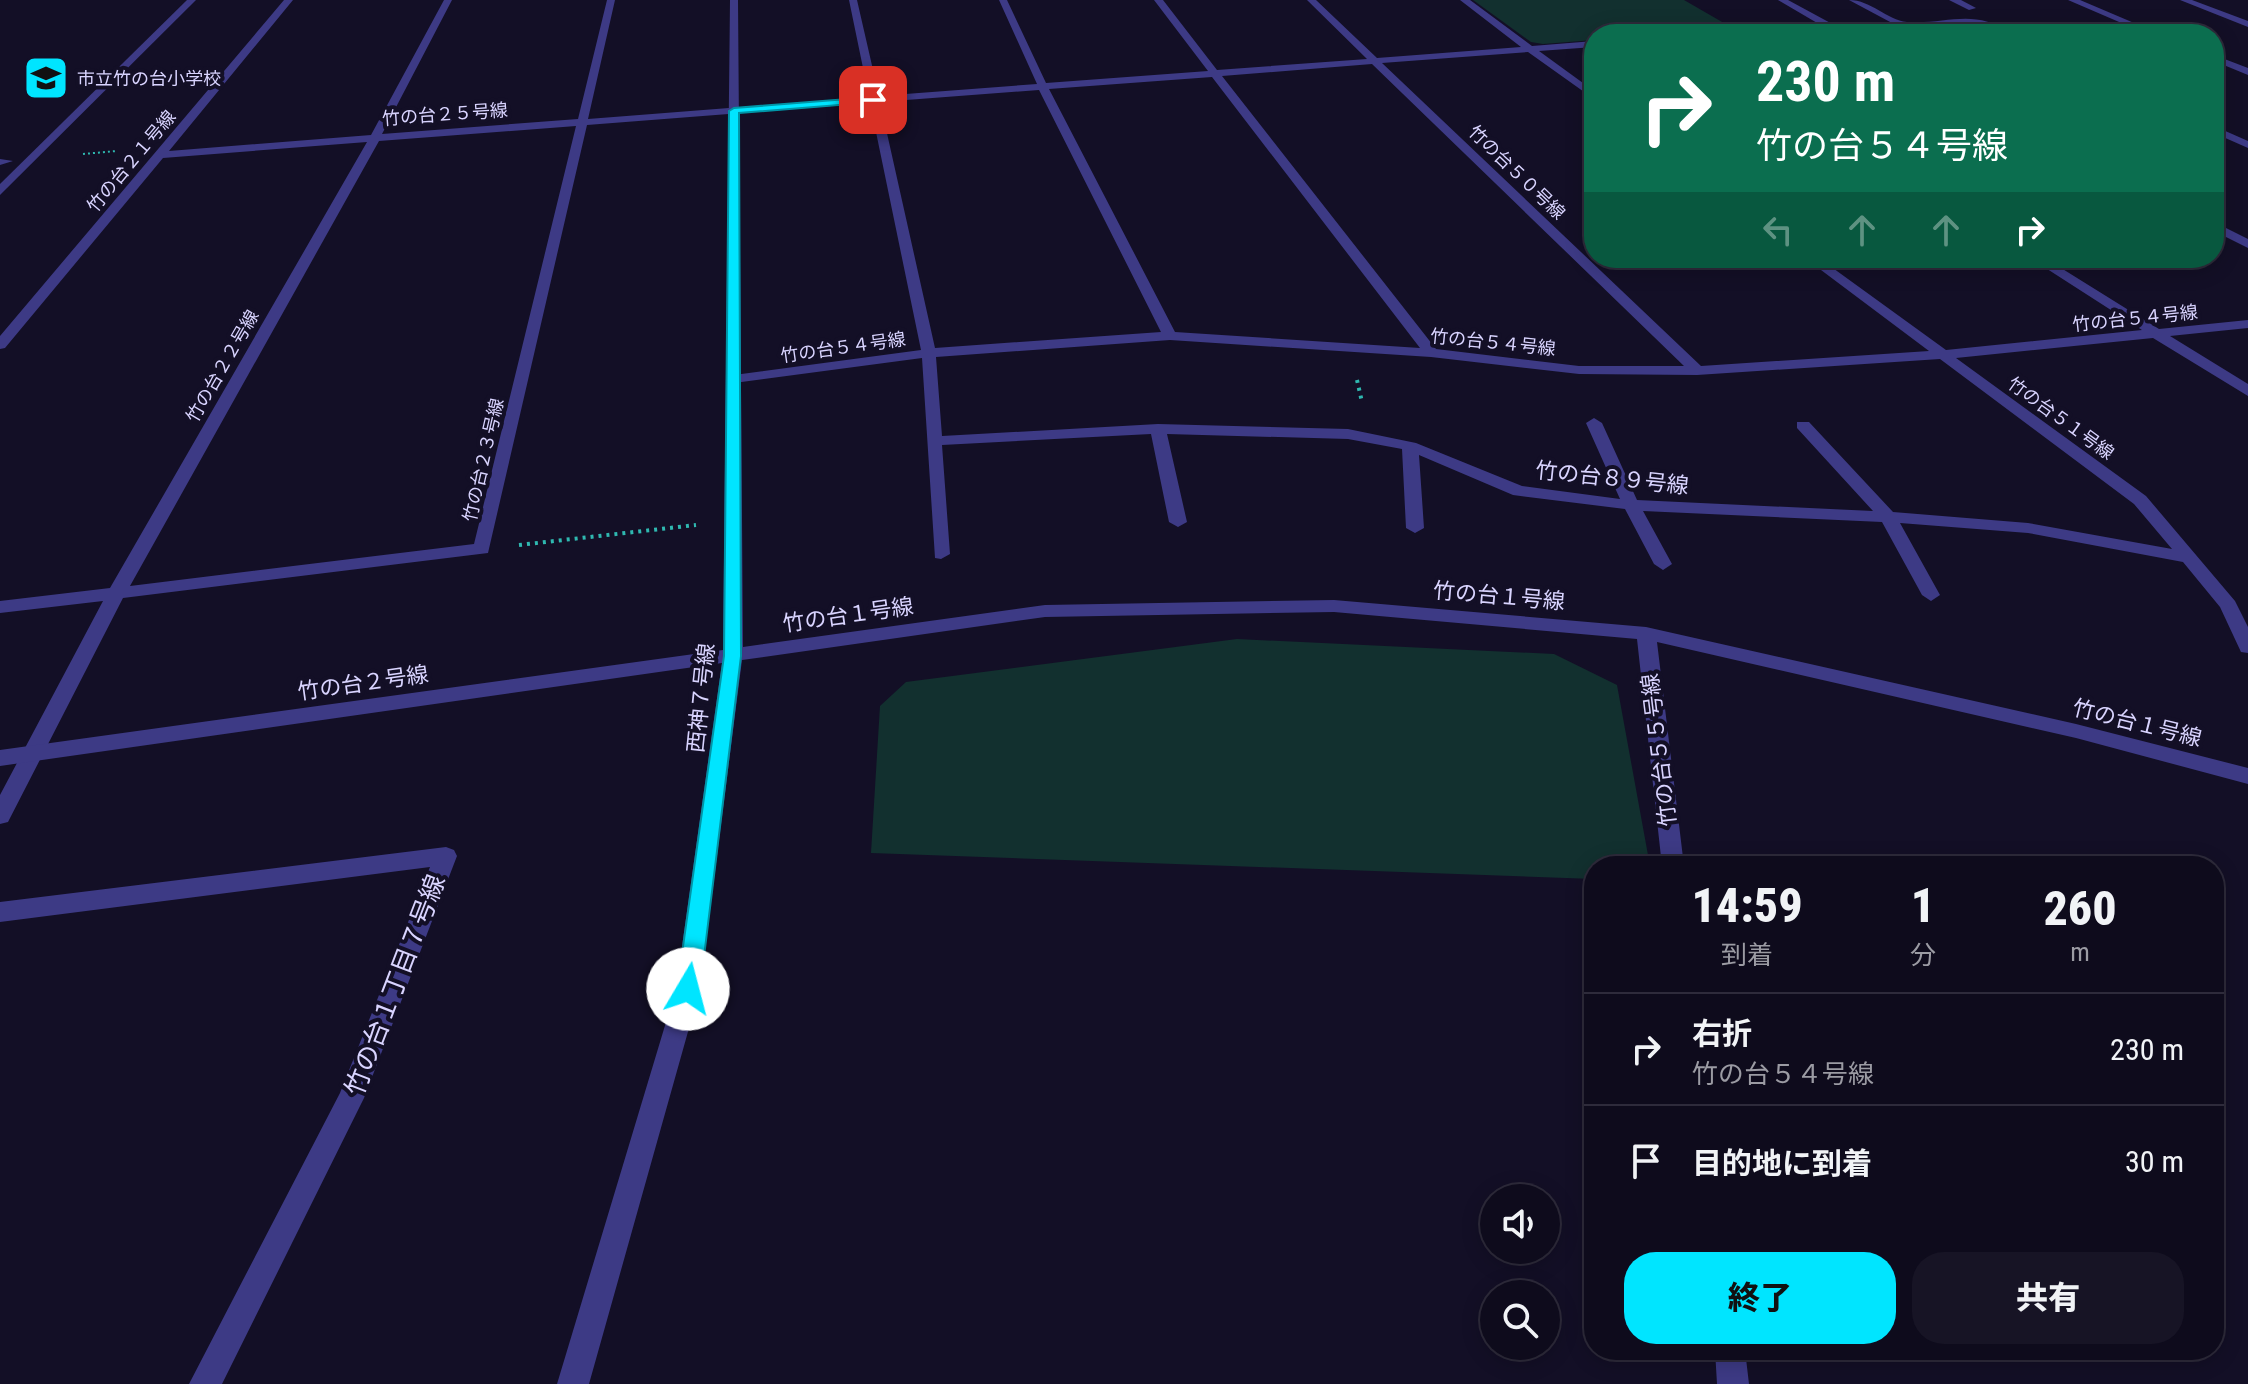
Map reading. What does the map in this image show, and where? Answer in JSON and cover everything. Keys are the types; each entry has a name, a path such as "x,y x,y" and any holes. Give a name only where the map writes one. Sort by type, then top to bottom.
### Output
{"street":[{"path":"0,191 192,0"},
{"name":"竹の台２１号線","path":"0,345 289,0"},
{"name":"竹の台２２号線","path":"33,753 115,595 375,138 448,0"},
{"name":"竹の台２３号線","path":"0,607 482,549 611,0"},
{"name":"西神７号線","path":"573,1384 688,989 733,656 734,0"},
{"path":"853,0 929,353 941,554"},
{"path":"1003,0 1043,87 1170,336"},
{"path":"1158,0 1431,353"},
{"name":"竹の台５０号線","path":"1311,0 1584,262"},
{"path":"1464,0 1584,89"},
{"path":"1782,0 1827,24"},
{"path":"1853,0 1903,24 1975,20 1984,24"},
{"path":"1953,0 1972,8"},
{"path":"2072,0 2131,24"},
{"path":"2184,0 2248,24"},
{"path":"734,111 1584,45"},
{"path":"2224,62 2248,72"},
{"name":"竹の台２５号線","path":"159,155 734,111"},
{"path":"2224,134 2248,145"},
{"path":"2224,231 2248,244"},
{"name":"竹の台５０号線","path":"1590,268 1697,371"},
{"name":"竹の台５１号線","path":"1824,268 2140,500 2228,605 2247,641"},
{"path":"2052,268 2248,391"},
{"name":"竹の台５４号線","path":"734,379 929,353 1170,336 1431,353 1579,370 1697,371 1941,355 2248,324"},
{"path":"1594,423 1631,505 1663,564"},
{"path":"1803,425 1888,517 1931,595"},
{"path":"1158,429 1178,522"},
{"name":"竹の台８９号線","path":"934,441 1158,429 1348,434 1410,446 1519,491 1631,505 1888,517 2028,528 2189,558"},
{"path":"1410,446 1415,528"},
{"name":"竹の台１号線","path":"733,656 1045,611 1334,606 1646,633 2076,731 2248,776"},
{"name":"竹の台５５号線","path":"1646,633 1672,856"},
{"name":"竹の台２号線","path":"0,758 733,656"},
{"path":"0,816 33,753"},
{"name":"竹の台１丁目７号線","path":"0,912 446,856 351,1098 205,1384"},
{"path":"1731,1360 1733,1384"}],"path":[{"path":"1351,348 1369,438"},
{"path":"482,549 733,521"}],"green space":[{"path":"1473,0 1684,0 1726,24 1584,24 1584,41 1531,42"},
{"path":"1237,639 1554,654 1617,685 1648,856 1584,856 1584,879 871,853 880,706 906,682"}],"place":[{"name":"市立竹の台小学校","path":"46,78"}],"route":[{"path":"688,989 733,656 734,111 873,100"}]}
